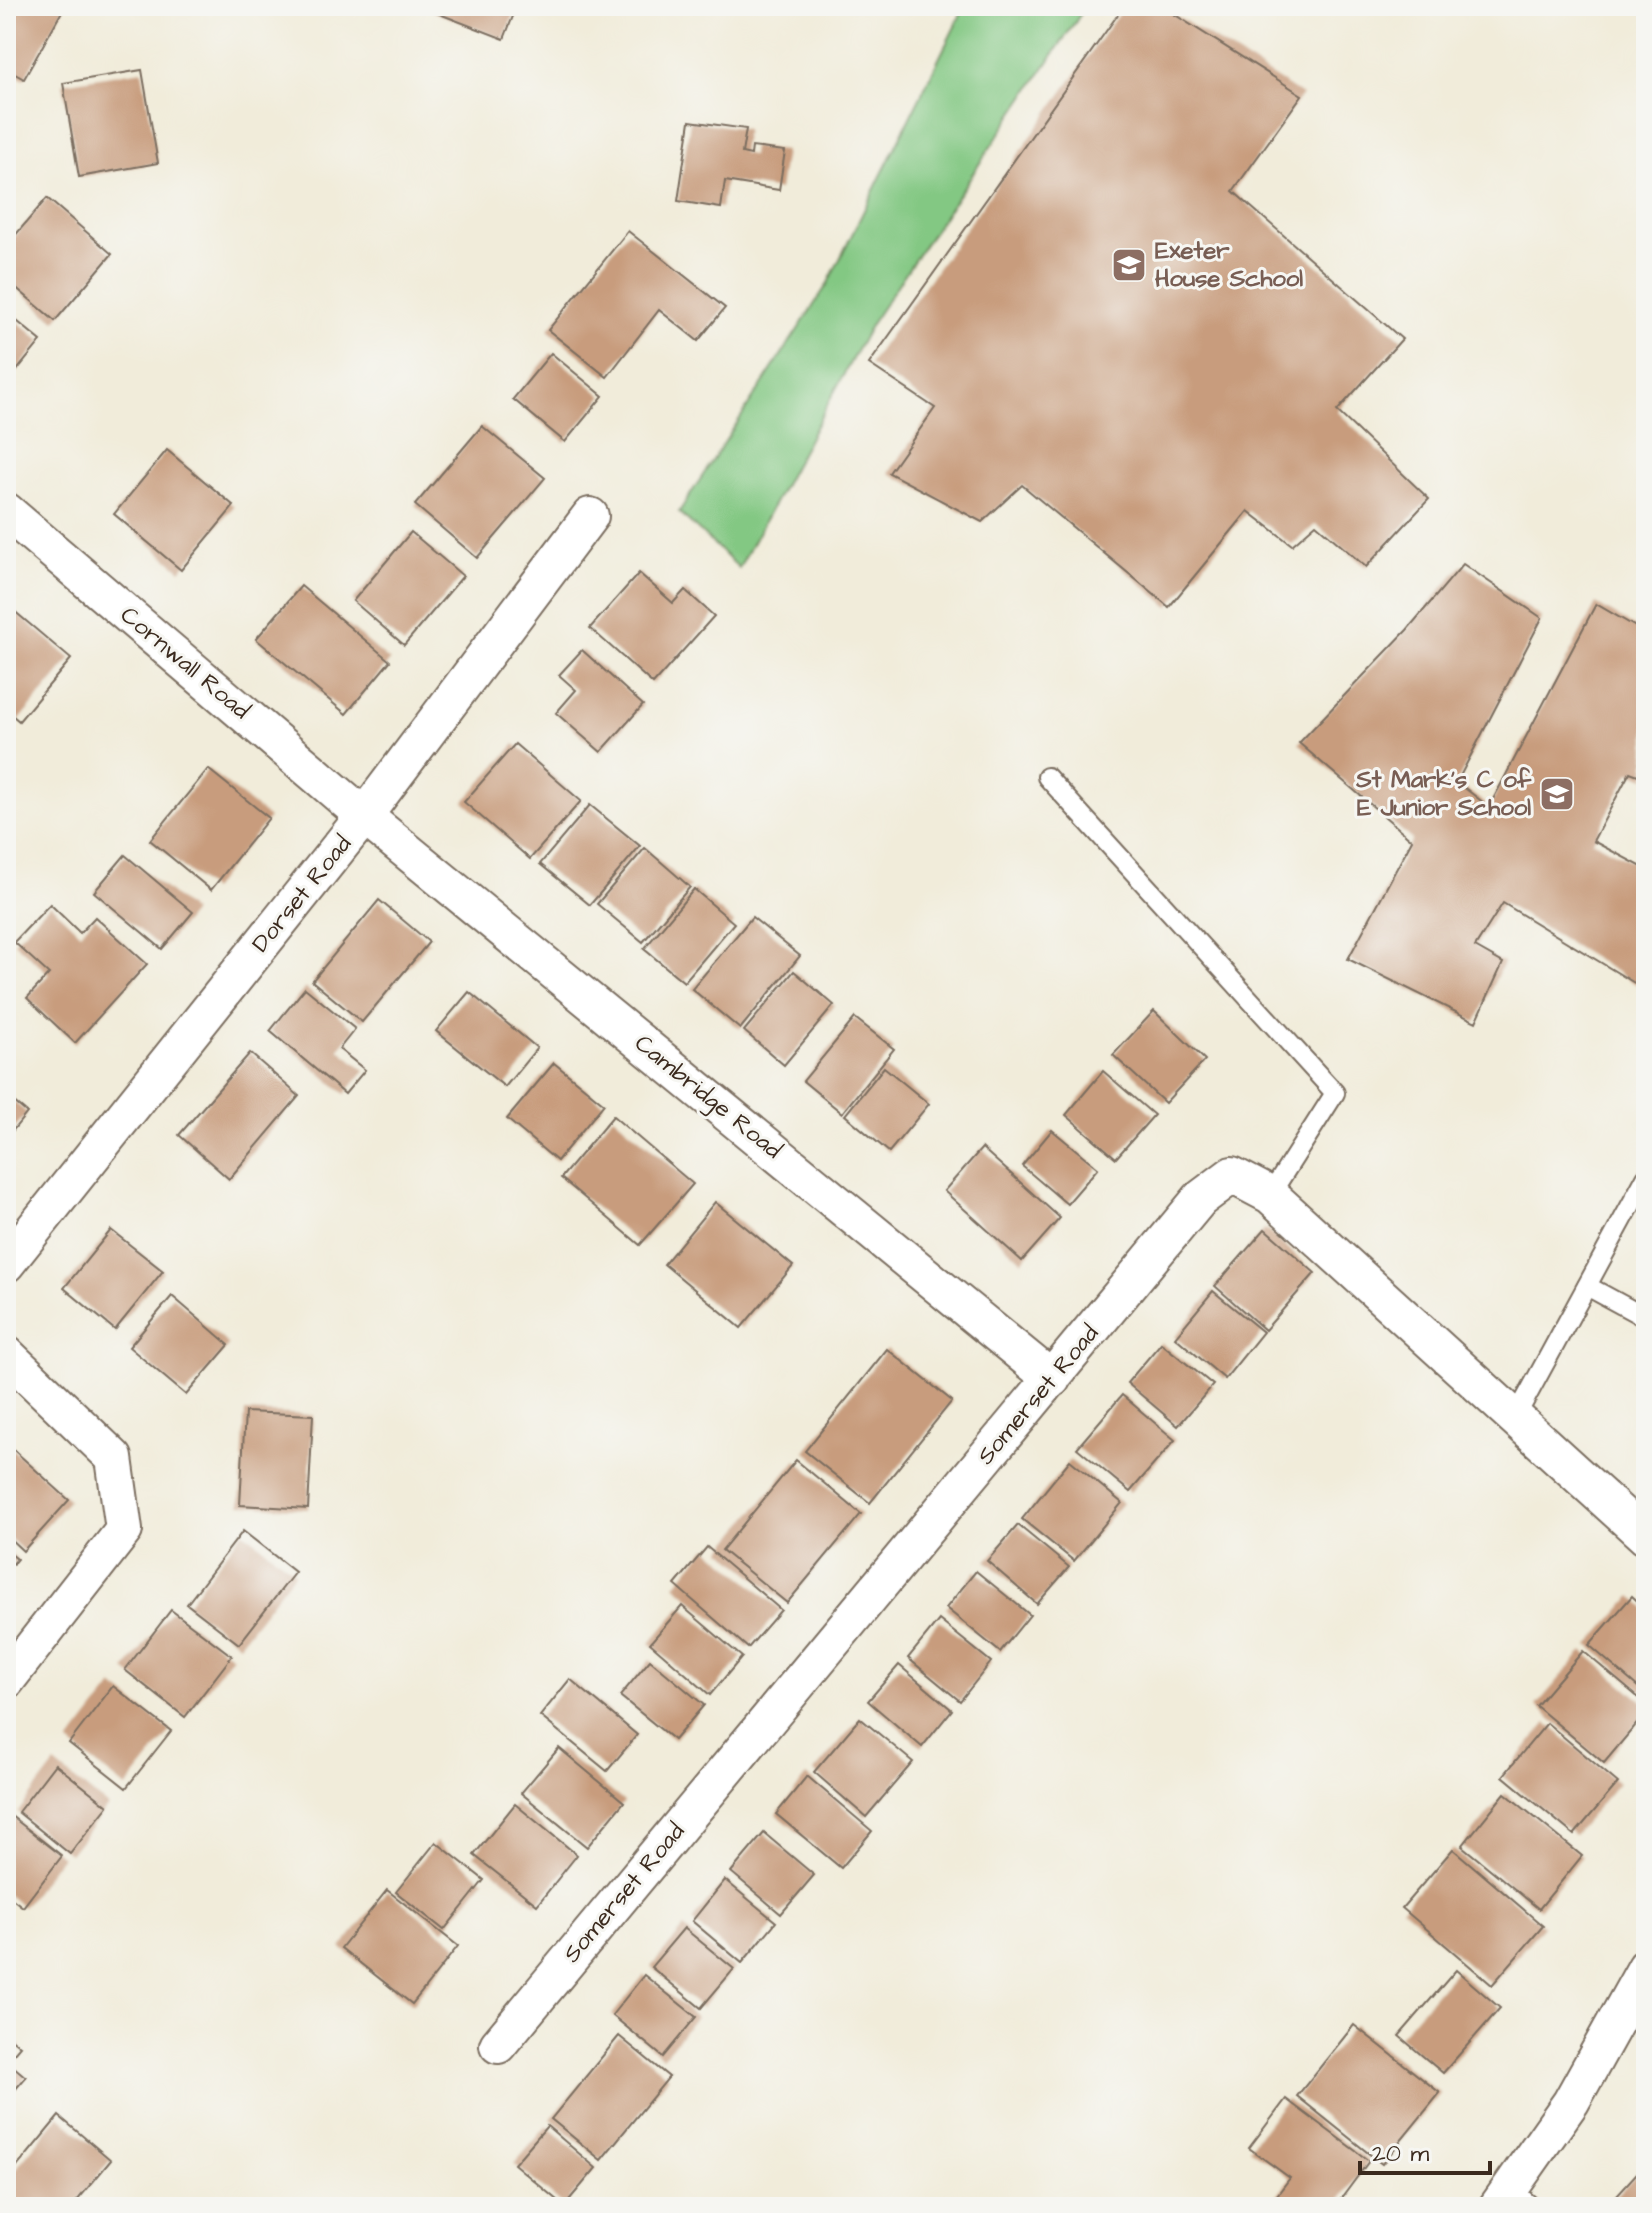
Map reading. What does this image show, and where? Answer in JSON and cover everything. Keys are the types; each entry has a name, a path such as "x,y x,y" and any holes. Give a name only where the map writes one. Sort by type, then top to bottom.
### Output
{"street":[{"name":"Cornwall Road","path":"6,511 364,816"},
{"name":"Dorset Road","path":"6,1264 364,816 590,516"},
{"name":"Cambridge Road","path":"364,816 1052,1379"},
{"name":"Somerset Road","path":"498,2045 1200,1199 1232,1175 1270,1195 1646,1537"},
{"path":"6,1354 114,1458 124,1530 6,1681"},
{"path":"1513,2201 1646,1967"}],"lane":[{"path":"1047,777 1335,1093 1270,1195"},
{"path":"1514,1420 1646,1179"},
{"path":"1587,1286 1646,1318"}],"green space":[{"path":"965,6 1086,6 871,324 739,568 679,512 827,285"}],"building":[{"path":"6,6 65,6 24,79 6,69"},
{"path":"419,6 517,6 504,39"},
{"name":"Exeter House School","path":"1124,6 1161,6 1302,95 1233,191 1402,339 1337,411 1429,499 1366,567 1316,524 1292,545 1248,511 1169,607 1022,485 982,522 889,473 935,408 869,364"},
{"path":"142,70 158,163 79,177 63,83"},
{"path":"690,121 746,129 742,153 751,155 752,147 785,151 779,190 725,181 721,208 678,201"},
{"path":"47,198 112,254 55,321 6,279 6,246"},
{"path":"628,231 725,308 698,341 659,310 607,377 548,330"},
{"path":"6,312 41,341 6,384"},
{"path":"551,353 603,396 565,442 513,399"},
{"path":"482,426 545,478 477,558 415,505"},
{"path":"167,450 234,506 181,570 114,514"},
{"path":"411,532 463,576 404,645 353,601"},
{"name":"St Mark's C of E Junior School","path":"1463,564 1542,618 1457,782 1489,807 1596,604 1646,633 1646,778 1630,772 1593,841 1646,869 1646,990 1503,903 1475,947 1503,963 1476,1022 1348,959 1412,840 1299,743 1407,630"},
{"path":"639,573 673,603 685,590 714,616 653,684 590,628"},
{"path":"301,586 390,661 346,714 256,639"},
{"path":"6,604 71,659 19,721 6,710"},
{"path":"582,650 643,705 601,752 556,713 576,690 559,675"},
{"path":"515,744 581,801 530,859 464,802"},
{"path":"208,769 269,818 211,890 150,840"},
{"path":"590,805 640,846 590,905 540,864"},
{"path":"645,848 690,887 643,942 597,904"},
{"path":"125,855 193,912 162,949 94,892"},
{"path":"694,889 734,923 684,982 644,949"},
{"path":"379,900 429,942 362,1022 312,981"},
{"path":"50,904 80,933 95,917 147,964 75,1043 27,998 49,974 14,942"},
{"path":"752,917 800,956 740,1029 692,989"},
{"path":"794,971 834,1005 784,1065 744,1031"},
{"path":"305,988 355,1029 339,1049 365,1070 345,1094 270,1031"},
{"path":"469,992 537,1048 505,1087 436,1031"},
{"path":"1154,1011 1205,1060 1165,1103 1113,1055"},
{"path":"855,1018 894,1049 842,1113 803,1081"},
{"path":"250,1053 299,1096 229,1179 179,1135"},
{"path":"554,1063 604,1104 557,1161 507,1119"},
{"path":"884,1067 929,1104 889,1152 845,1115"},
{"path":"1103,1071 1154,1115 1116,1158 1066,1115"},
{"path":"6,1095 27,1113 6,1139"},
{"path":"613,1116 693,1184 640,1245 561,1178"},
{"path":"1052,1130 1098,1168 1067,1204 1022,1166"},
{"path":"982,1148 1060,1218 1022,1261 944,1191"},
{"path":"715,1202 793,1266 741,1328 664,1264"},
{"path":"1265,1229 1315,1273 1265,1330 1215,1286"},
{"path":"111,1230 163,1271 115,1330 64,1288"},
{"path":"1213,1291 1263,1332 1225,1379 1175,1337"},
{"path":"172,1296 229,1345 186,1395 129,1347"},
{"path":"1161,1343 1213,1385 1178,1426 1127,1383"},
{"path":"887,1349 952,1401 870,1503 805,1451"},
{"path":"1122,1395 1175,1440 1130,1492 1077,1448"},
{"path":"245,1412 313,1415 308,1509 240,1505"},
{"path":"6,1443 69,1500 23,1551 6,1535"},
{"path":"796,1460 861,1514 787,1603 722,1550"},
{"path":"1070,1460 1122,1503 1074,1561 1022,1519"},
{"path":"1018,1525 1069,1567 1037,1604 987,1561"},
{"path":"243,1531 295,1572 239,1644 187,1604"},
{"path":"707,1547 781,1610 748,1648 675,1585"},
{"path":"6,1550 17,1559 6,1572"},
{"path":"976,1571 1030,1615 1000,1652 946,1608"},
{"path":"1632,1596 1646,1609 1646,1694 1589,1645"},
{"path":"682,1606 742,1657 710,1695 650,1643"},
{"path":"171,1610 232,1656 185,1717 125,1670"},
{"path":"939,1620 991,1662 960,1701 908,1658"},
{"path":"1583,1651 1646,1704 1646,1713 1604,1763 1536,1706"},
{"path":"650,1660 704,1705 674,1740 620,1696"},
{"path":"899,1665 952,1710 922,1747 868,1701"},
{"path":"570,1679 637,1735 607,1771 540,1716"},
{"path":"113,1686 171,1731 126,1788 69,1743"},
{"path":"860,1718 913,1762 866,1817 814,1772"},
{"path":"1547,1723 1618,1783 1574,1835 1503,1776"},
{"path":"559,1748 624,1802 587,1847 521,1793"},
{"path":"55,1764 108,1806 70,1854 18,1812"},
{"path":"807,1776 872,1831 841,1868 776,1814"},
{"path":"1505,1793 1582,1856 1539,1909 1462,1846"},
{"path":"515,1804 577,1855 537,1905 474,1855"},
{"path":"6,1812 62,1856 23,1907 6,1894"},
{"path":"764,1833 814,1875 781,1914 731,1872"},
{"path":"436,1842 484,1880 444,1930 396,1892"},
{"path":"1453,1849 1543,1926 1492,1985 1402,1908"},
{"path":"725,1880 776,1922 742,1963 692,1921"},
{"path":"387,1890 458,1946 412,2004 341,1948"},
{"path":"684,1928 734,1969 701,2008 651,1967"},
{"path":"1456,1970 1500,2008 1443,2073 1399,2036"},
{"path":"644,1975 696,2017 663,2057 612,2015"},
{"path":"1354,2025 1440,2093 1382,2164 1297,2096"},
{"path":"6,2035 20,2046 7,2061 26,2077 6,2100"},
{"path":"619,2036 669,2077 601,2160 551,2119"},
{"path":"1286,2099 1369,2161 1335,2207 1268,2207 1290,2178 1249,2148"},
{"path":"59,2116 111,2160 72,2207 6,2207 6,2180"},
{"path":"547,2126 596,2168 564,2206 514,2164"},
{"path":"1646,2163 1646,2207 1606,2207"}],"place":[{"name":"Exeter House School","path":"1129,265"},
{"name":"St Mark's C of E Junior School","path":"1557,794"}]}
